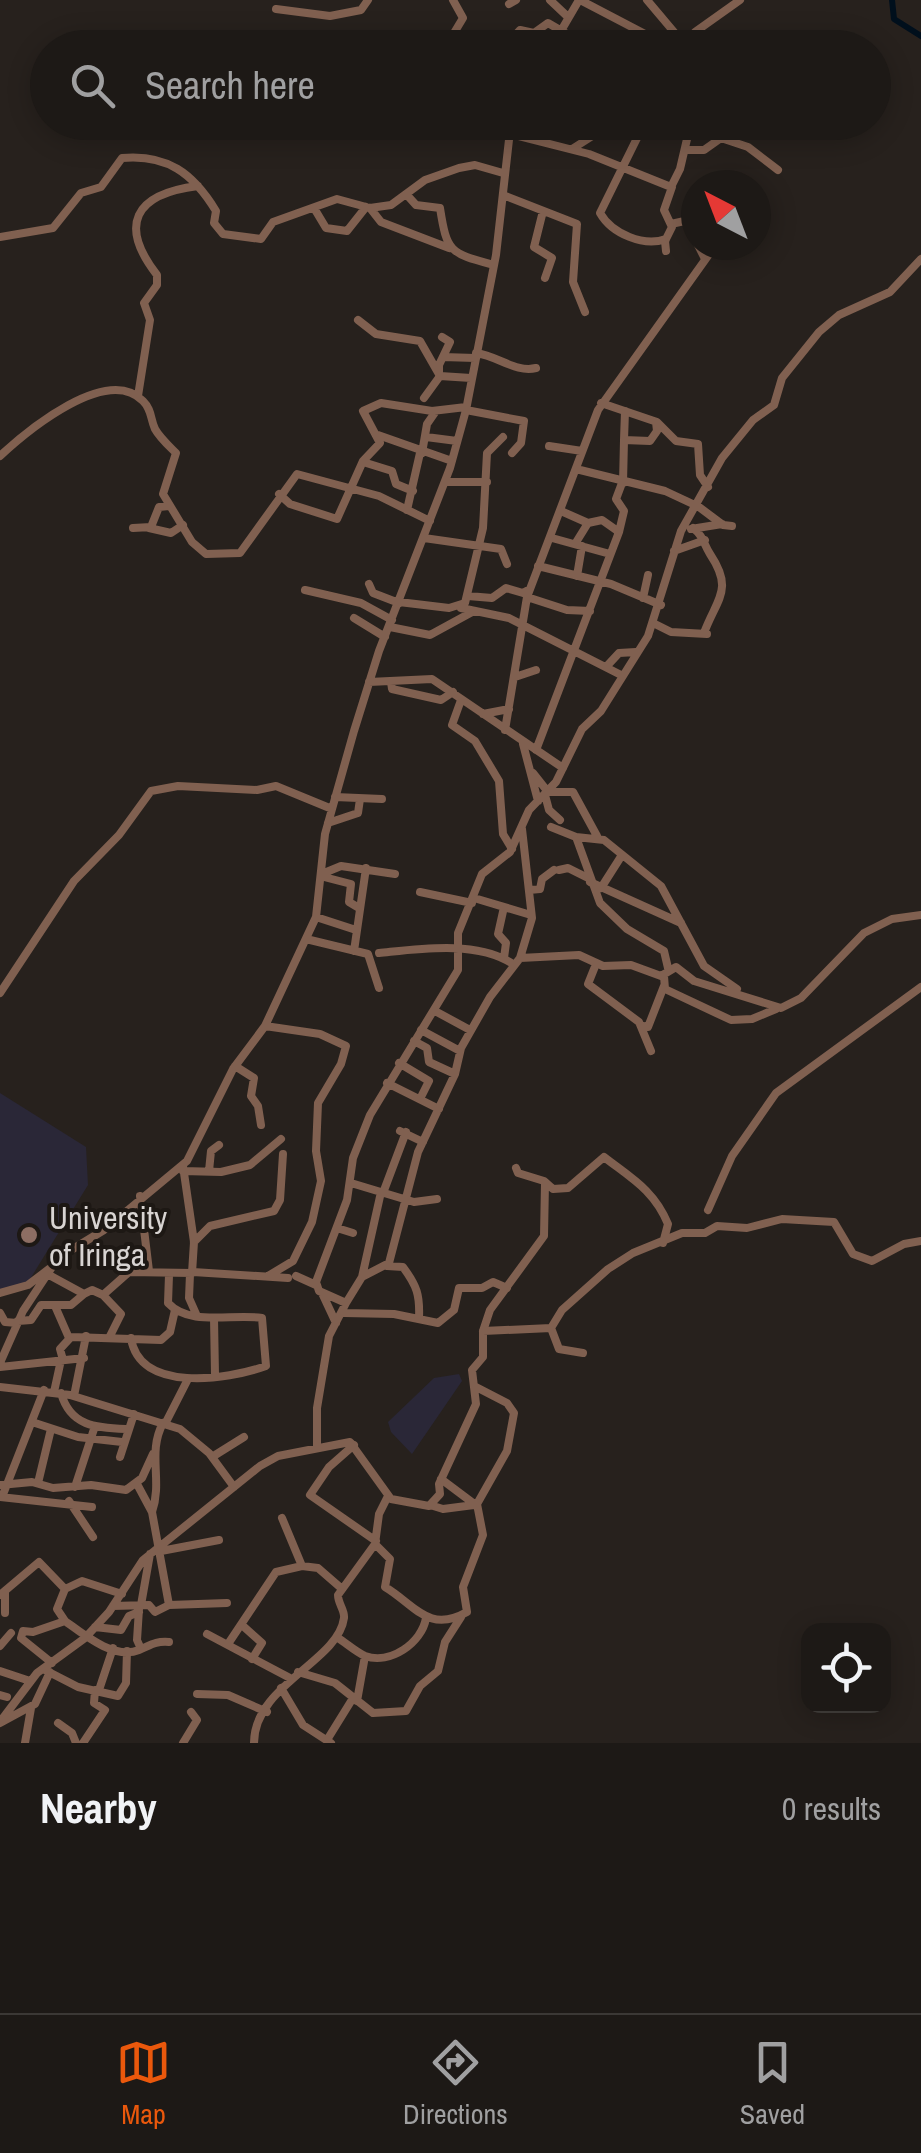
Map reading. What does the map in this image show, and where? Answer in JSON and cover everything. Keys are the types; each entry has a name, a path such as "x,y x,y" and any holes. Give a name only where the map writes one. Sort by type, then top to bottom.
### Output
{"street":[{"path":"276,9 330,16 361,10 368,0"},
{"path":"453,0 463,18 456,30"},
{"path":"550,0 568,17"},
{"path":"562,28 580,0 638,30"},
{"path":"644,0 671,30"},
{"path":"698,30 740,0"},
{"path":"538,30 548,23 565,30"},
{"path":"81,1356 0,1365 5,1342 60,1255 104,1230 140,1196 182,1168 235,1066 265,1026 316,917 335,796 378,653 452,461 466,409 494,264 506,140"},
{"path":"534,140 623,167 672,187"},
{"path":"572,150 587,140"},
{"path":"636,140 601,210 603,219 637,240 653,244 666,238"},
{"path":"666,252 671,224 664,210 688,140"},
{"path":"685,150 704,150 716,140"},
{"path":"726,140 748,146 778,170"},
{"path":"548,156 550,144"},
{"path":"505,147 518,148"},
{"path":"0,237 53,228 58,216 81,192 98,189 109,180 122,158 166,160 198,186 216,211 214,224 232,237 261,239 273,222 340,198 368,207 396,204 426,180 464,167 502,173"},
{"path":"138,396 150,320 144,303 157,283 156,272 142,260 134,226 140,209 156,195 198,186"},
{"path":"503,195 577,224 573,278 585,312"},
{"path":"407,196 416,205 440,208 450,248"},
{"path":"368,207 381,222 450,248 461,256 494,264"},
{"path":"314,208 326,228 348,231 368,207"},
{"path":"543,211 534,249 552,258 545,278"},
{"path":"671,224 681,222"},
{"path":"336,1324 319,1289 351,1183 354,1154 387,1083 458,970 458,933 487,868 512,849 582,730 599,714 654,624 681,530 736,440 774,405 782,378 803,348 839,315 890,292 921,259"},
{"path":"505,730 529,593 601,403 705,260"},
{"path":"358,320 376,334 420,340 440,375"},
{"path":"424,398 440,375 450,340 442,337"},
{"path":"634,340 645,344"},
{"path":"443,357 500,357 517,369 536,368"},
{"path":"440,375 471,378"},
{"path":"0,456 57,411 86,395 122,389 138,396 176,454 162,486 169,506 201,552 214,557 236,555 252,539 279,494 300,474 379,497 430,520"},
{"path":"601,403 656,422 676,441 699,446 700,478 708,487"},
{"path":"279,494 290,505 334,520 343,513 363,462 380,444 362,413 378,404 466,409 525,422 523,436 512,454"},
{"path":"407,510 427,424 436,410"},
{"path":"536,750 624,511 616,499 623,483 626,411"},
{"path":"502,440 504,418"},
{"path":"624,440 650,441 657,431 656,422"},
{"path":"378,436 452,461"},
{"path":"461,608 468,596 479,544 488,482 488,448 502,440 523,436"},
{"path":"426,437 457,441"},
{"path":"548,446 582,451"},
{"path":"363,462 374,462 393,472 398,485"},
{"path":"576,469 674,494 727,525 681,530"},
{"path":"444,482 488,482"},
{"path":"379,497 385,484 413,491"},
{"path":"149,528 158,507 169,506"},
{"path":"561,511 588,523 602,520 618,532"},
{"path":"577,576 578,545 588,523"},
{"path":"133,528 171,533 183,526"},
{"path":"654,624 671,632 706,634 722,597 723,582 705,540 693,528"},
{"path":"424,538 503,550 507,564"},
{"path":"552,538 610,554"},
{"path":"674,551 705,540"},
{"path":"538,566 662,605"},
{"path":"643,598 648,576"},
{"path":"369,584 371,592 399,603 461,608 521,624 623,676"},
{"path":"468,596 492,598 506,588 529,593 567,610 590,610"},
{"path":"305,590 360,604 389,628"},
{"path":"366,624 380,596"},
{"path":"354,618 426,636 474,611"},
{"path":"606,667 619,653 636,652"},
{"path":"516,676 536,670"},
{"path":"369,682 426,678 453,692 563,768"},
{"path":"391,682 394,690 412,696 441,700 453,692"},
{"path":"461,700 452,725 471,737 490,764 500,786 503,834 512,849"},
{"path":"483,714 509,709"},
{"path":"521,741 548,810 560,820"},
{"path":"0,993 74,880 109,846 152,790 178,786 257,790 276,786 332,809"},
{"path":"543,796 574,792 597,836 665,890 704,966 740,992"},
{"path":"335,796 382,798"},
{"path":"346,817 347,799"},
{"path":"328,822 361,812 360,799"},
{"path":"552,827 581,838 608,842"},
{"path":"387,1266 398,1239 404,1200 423,1142 455,1074 470,1030 512,960 530,913 522,829"},
{"path":"581,838 597,836"},
{"path":"581,838 589,880"},
{"path":"598,891 622,855"},
{"path":"324,875 335,866 394,874"},
{"path":"354,951 366,868"},
{"path":"529,890 540,889 542,879 568,868 589,880 627,930 664,951 665,977 648,1027 643,1026"},
{"path":"324,875 350,884 350,902 359,908"},
{"path":"598,891 680,923"},
{"path":"420,892 530,913"},
{"path":"504,907 498,934 512,960"},
{"path":"379,954 459,950 512,960 574,955 596,964 631,965 665,977 682,1000 731,1020 754,1018 797,1001 864,933 892,919 921,916"},
{"path":"316,917 356,930"},
{"path":"306,939 369,955 379,988"},
{"path":"596,964 588,984 643,1026 651,1051"},
{"path":"665,977 676,967 694,981 740,992 777,1008"},
{"path":"708,1210 732,1156 768,1108 770,1098 860,1028 921,988"},
{"path":"435,1011 470,1030"},
{"path":"448,1045 456,1024"},
{"path":"265,1026 316,1034 346,1046 342,1064 318,1103 316,1151 321,1181 312,1223 293,1260 268,1276"},
{"path":"421,1030 460,1052"},
{"path":"414,1041 427,1048 430,1062 455,1074"},
{"path":"399,1064 429,1081 421,1097"},
{"path":"235,1066 254,1078 251,1096 258,1106 261,1125"},
{"path":"387,1083 439,1109"},
{"path":"317,1448 317,1408 330,1332 362,1277 382,1193 403,1132 423,1142"},
{"path":"182,1168 209,1171 250,1165 262,1151 281,1139"},
{"path":"209,1171 211,1151 219,1145"},
{"path":"194,1242 210,1226 274,1210 280,1200 283,1154"},
{"path":"516,1168 518,1173 555,1190 568,1188 604,1157 635,1178 657,1202 668,1224 663,1243"},
{"path":"182,1168 194,1242 189,1298 197,1316"},
{"path":"351,1183 404,1200 437,1199"},
{"path":"0,1723 30,1681 85,1638 114,1606 150,1554 270,1459 343,1441 354,1445 388,1496 424,1508 430,1505 440,1494 442,1479 470,1420 476,1387 472,1370 484,1356 483,1330 490,1310 544,1236 546,1183"},
{"path":"140,1196 140,1220 152,1271 168,1286"},
{"path":"551,1328 562,1310 608,1269 632,1253 682,1233 704,1233 720,1226 747,1228 782,1220 834,1222 853,1254 872,1261 904,1244 921,1242"},
{"path":"337,1228 353,1233"},
{"path":"103,1295 147,1252"},
{"path":"362,1277 387,1266 403,1267 421,1297 420,1318"},
{"path":"0,1294 28,1285 51,1271"},
{"path":"51,1271 84,1294"},
{"path":"128,1272 292,1277 346,1303"},
{"path":"131,1338 134,1353 146,1366 177,1381 267,1364 262,1318 214,1318 175,1310 168,1303 169,1274"},
{"path":"344,1313 420,1318 438,1323 454,1310 456,1291 461,1287 470,1290 493,1282 507,1288"},
{"path":"0,1313 5,1322 31,1320 41,1305 71,1305 92,1290 103,1295 121,1314 110,1336"},
{"path":"55,1306 69,1338"},
{"path":"126,1430 91,1425 70,1414 58,1392 60,1349 69,1338 86,1336 161,1340 170,1332 175,1310"},
{"path":"214,1318 215,1375"},
{"path":"483,1330 551,1328"},
{"path":"551,1328 559,1349 584,1353"},
{"path":"74,1396 86,1336"},
{"path":"152,1512 158,1489 153,1442 188,1379"},
{"path":"0,1387 58,1392 164,1423 186,1433 212,1457 234,1487"},
{"path":"475,1506 507,1451 514,1411 476,1387"},
{"path":"44,1390 6,1483 4,1497 92,1507"},
{"path":"75,1487 81,1460 89,1453 93,1439 92,1400"},
{"path":"120,1457 134,1414"},
{"path":"32,1422 93,1439 122,1442"},
{"path":"38,1483 52,1429"},
{"path":"212,1457 244,1437"},
{"path":"24,1439 46,1445"},
{"path":"354,1445 329,1467 310,1496 376,1542 390,1559 385,1587 426,1618 462,1615"},
{"path":"6,1483 121,1491 137,1484 153,1454"},
{"path":"298,1672 335,1683 382,1716 407,1710 419,1687 438,1671 442,1649 467,1609 464,1584 472,1573 483,1535 475,1506 442,1479"},
{"path":"137,1484 152,1512 169,1605"},
{"path":"61,1488 94,1538"},
{"path":"254,1743 256,1728 281,1688 338,1638 345,1614 338,1600 340,1588 376,1542 379,1514 388,1496"},
{"path":"430,1505 444,1509 475,1506"},
{"path":"282,1518 302,1566"},
{"path":"160,1549 220,1540"},
{"path":"141,1649 136,1640 150,1554"},
{"path":"5,1613 3,1594 39,1562 65,1588"},
{"path":"228,1644 276,1572 302,1566 318,1568 340,1588"},
{"path":"122,1594 82,1580 65,1588 57,1609 85,1638 127,1651 141,1649 151,1642 169,1642"},
{"path":"114,1606 155,1612 169,1605 226,1603"},
{"path":"58,1723 80,1743 104,1710 94,1702 97,1690 128,1618 140,1607"},
{"path":"338,1638 364,1656 387,1656 405,1650 422,1632 426,1618"},
{"path":"65,1621 20,1634 48,1668 115,1696 123,1693 127,1651"},
{"path":"243,1626 262,1642 252,1659"},
{"path":"95,1627 123,1628"},
{"path":"0,1646 11,1633"},
{"path":"207,1634 290,1678"},
{"path":"281,1688 298,1720 329,1742 355,1700 364,1656"},
{"path":"25,1743 31,1708 48,1668"},
{"path":"0,1671 30,1681"},
{"path":"197,1694 228,1694 267,1712"},
{"path":"0,1723 31,1708"},
{"path":"183,1743 197,1720 191,1712"},
{"path":"63,1743 67,1729"}],"shaded area":[{"name":"University of Iringa","path":"0,1093 86,1147 88,1185 27,1284 0,1291"},
{"path":"459,1374 462,1381 412,1454 391,1432 388,1422 434,1378"}],"waterway":[{"path":"892,0 894,19 921,36"}],"place":[{"name":"University of Iringa","path":"29,1235"}]}
